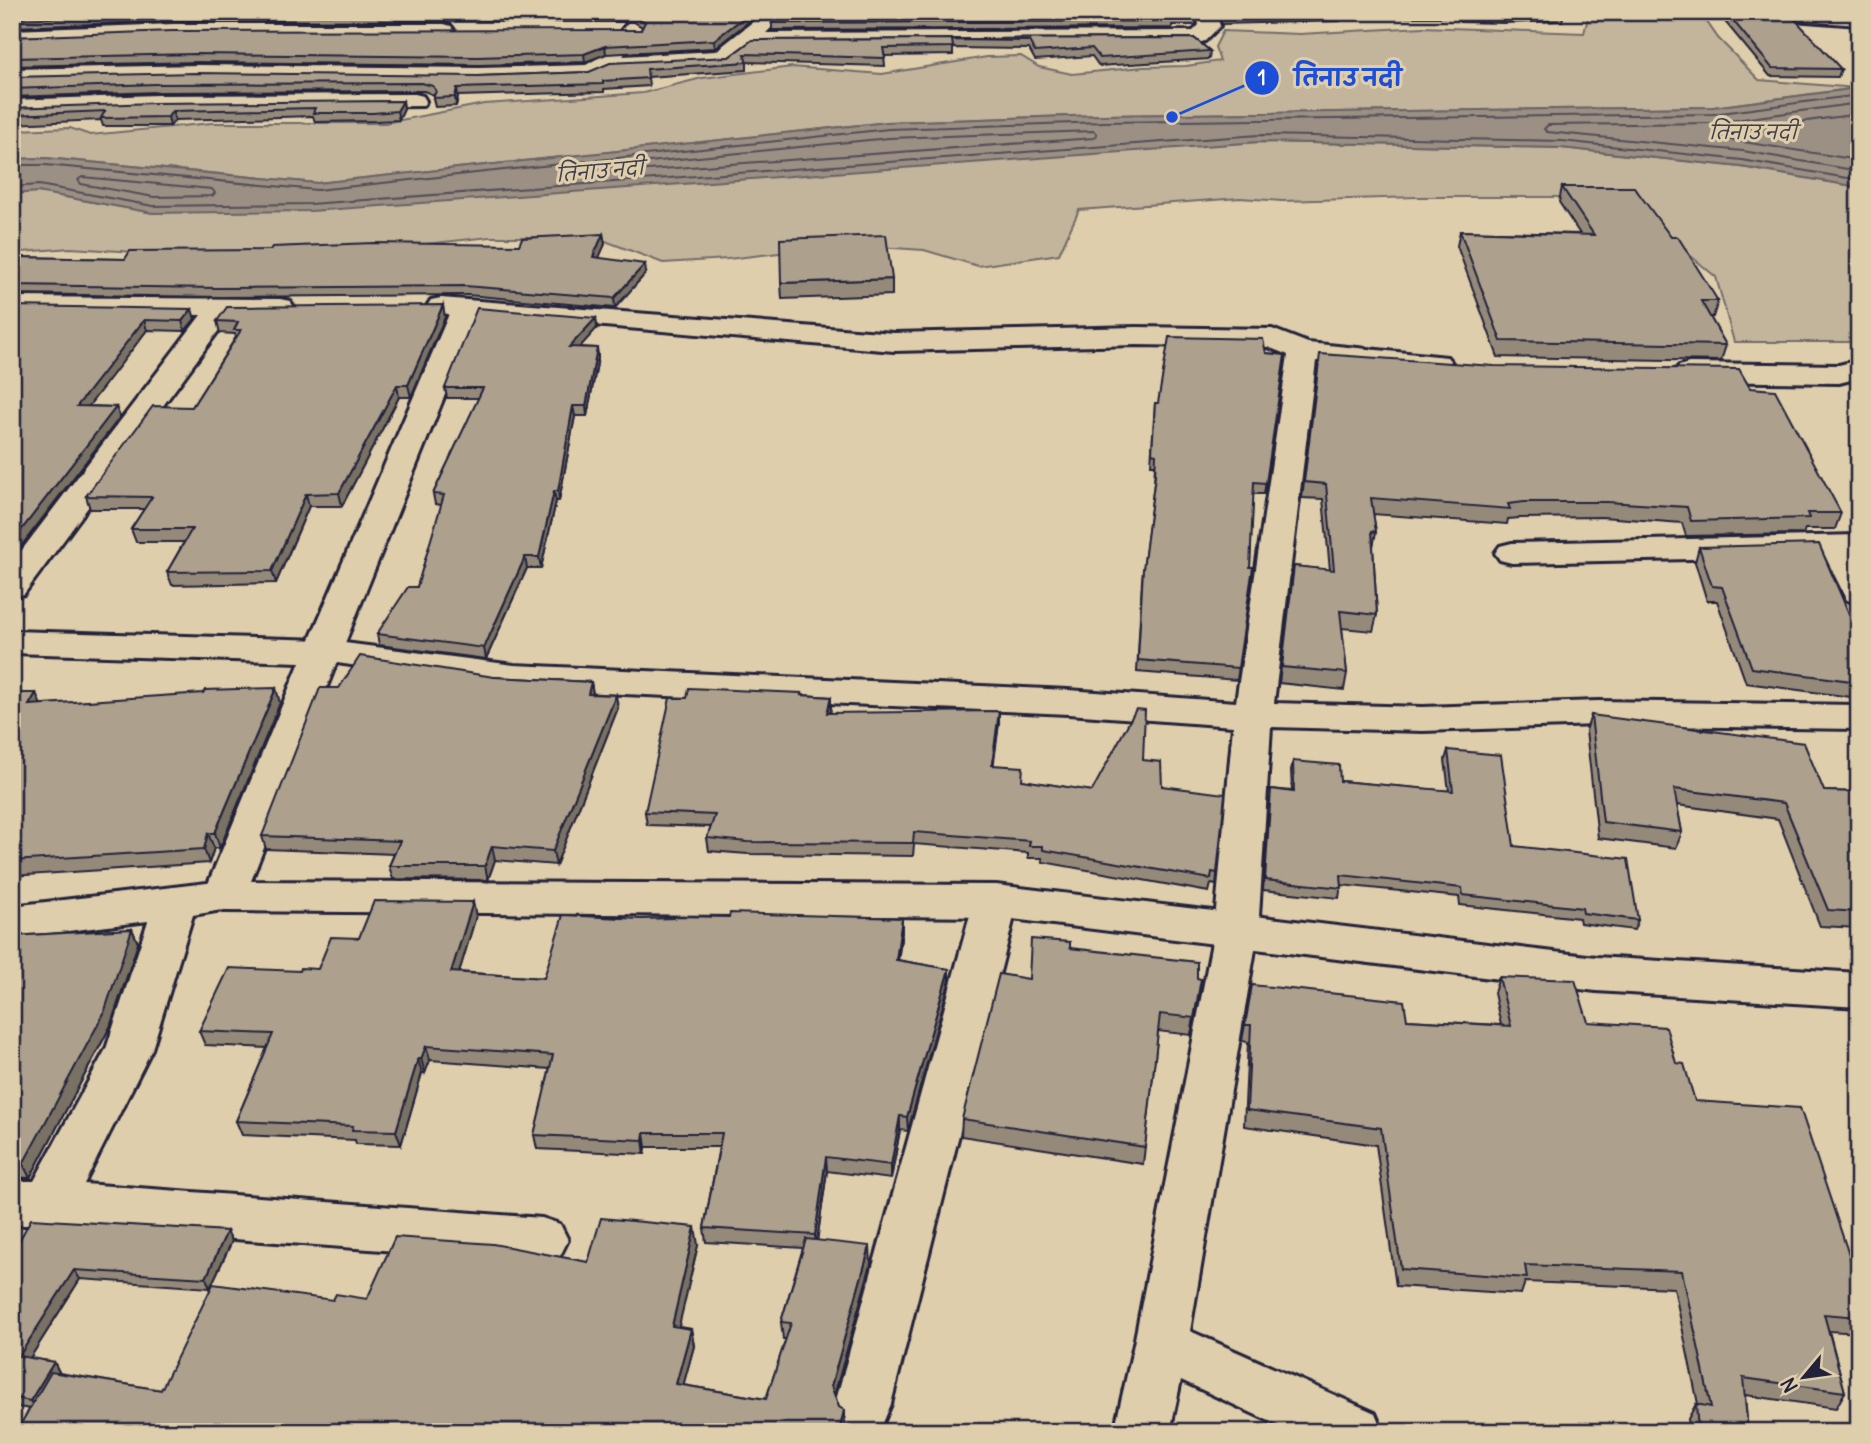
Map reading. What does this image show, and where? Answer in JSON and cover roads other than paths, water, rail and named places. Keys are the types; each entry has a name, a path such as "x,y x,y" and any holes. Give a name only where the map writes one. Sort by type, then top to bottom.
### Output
{"street":[{"path":"12,76 146,73 491,74 590,71 606,63 648,12"},
{"path":"606,63 720,57 747,39 777,12"},
{"path":"747,39 1198,37 1210,26 1206,12"},
{"path":"1767,12 1859,19"},
{"path":"146,73 174,30"},
{"path":"12,36 174,30 467,30"},
{"path":"606,31 634,31"},
{"path":"12,107 157,102 424,101"},
{"path":"12,305 303,307"},
{"path":"412,306 467,306 894,341 1136,336 1272,338 1303,351 1464,366"},
{"path":"224,896 467,306"},
{"path":"12,587 221,308"},
{"path":"1142,1432 1161,1345 1236,932 1253,714 1303,351"},
{"path":"1662,372 1849,372 1859,402"},
{"path":"1512,553 1848,545 1859,593"},
{"path":"12,642 323,651 514,677 1054,701 1193,713 1423,719 1598,713 1859,717"},
{"path":"12,922 224,896 996,901 1596,974 1859,990"},
{"path":"863,1404 996,901"},
{"path":"175,904 129,1049 31,1203 542,1240"},
{"path":"1161,1345 1355,1432"}],"water":[{"path":"1859,88 1859,187 1741,167 1561,148 1259,142 311,211 153,213 38,192 12,194 12,159 45,158 317,183 888,122 1103,115 1713,107"}],"place":[{"name":"तिनाउ नदी","path":"1172,117"}]}
